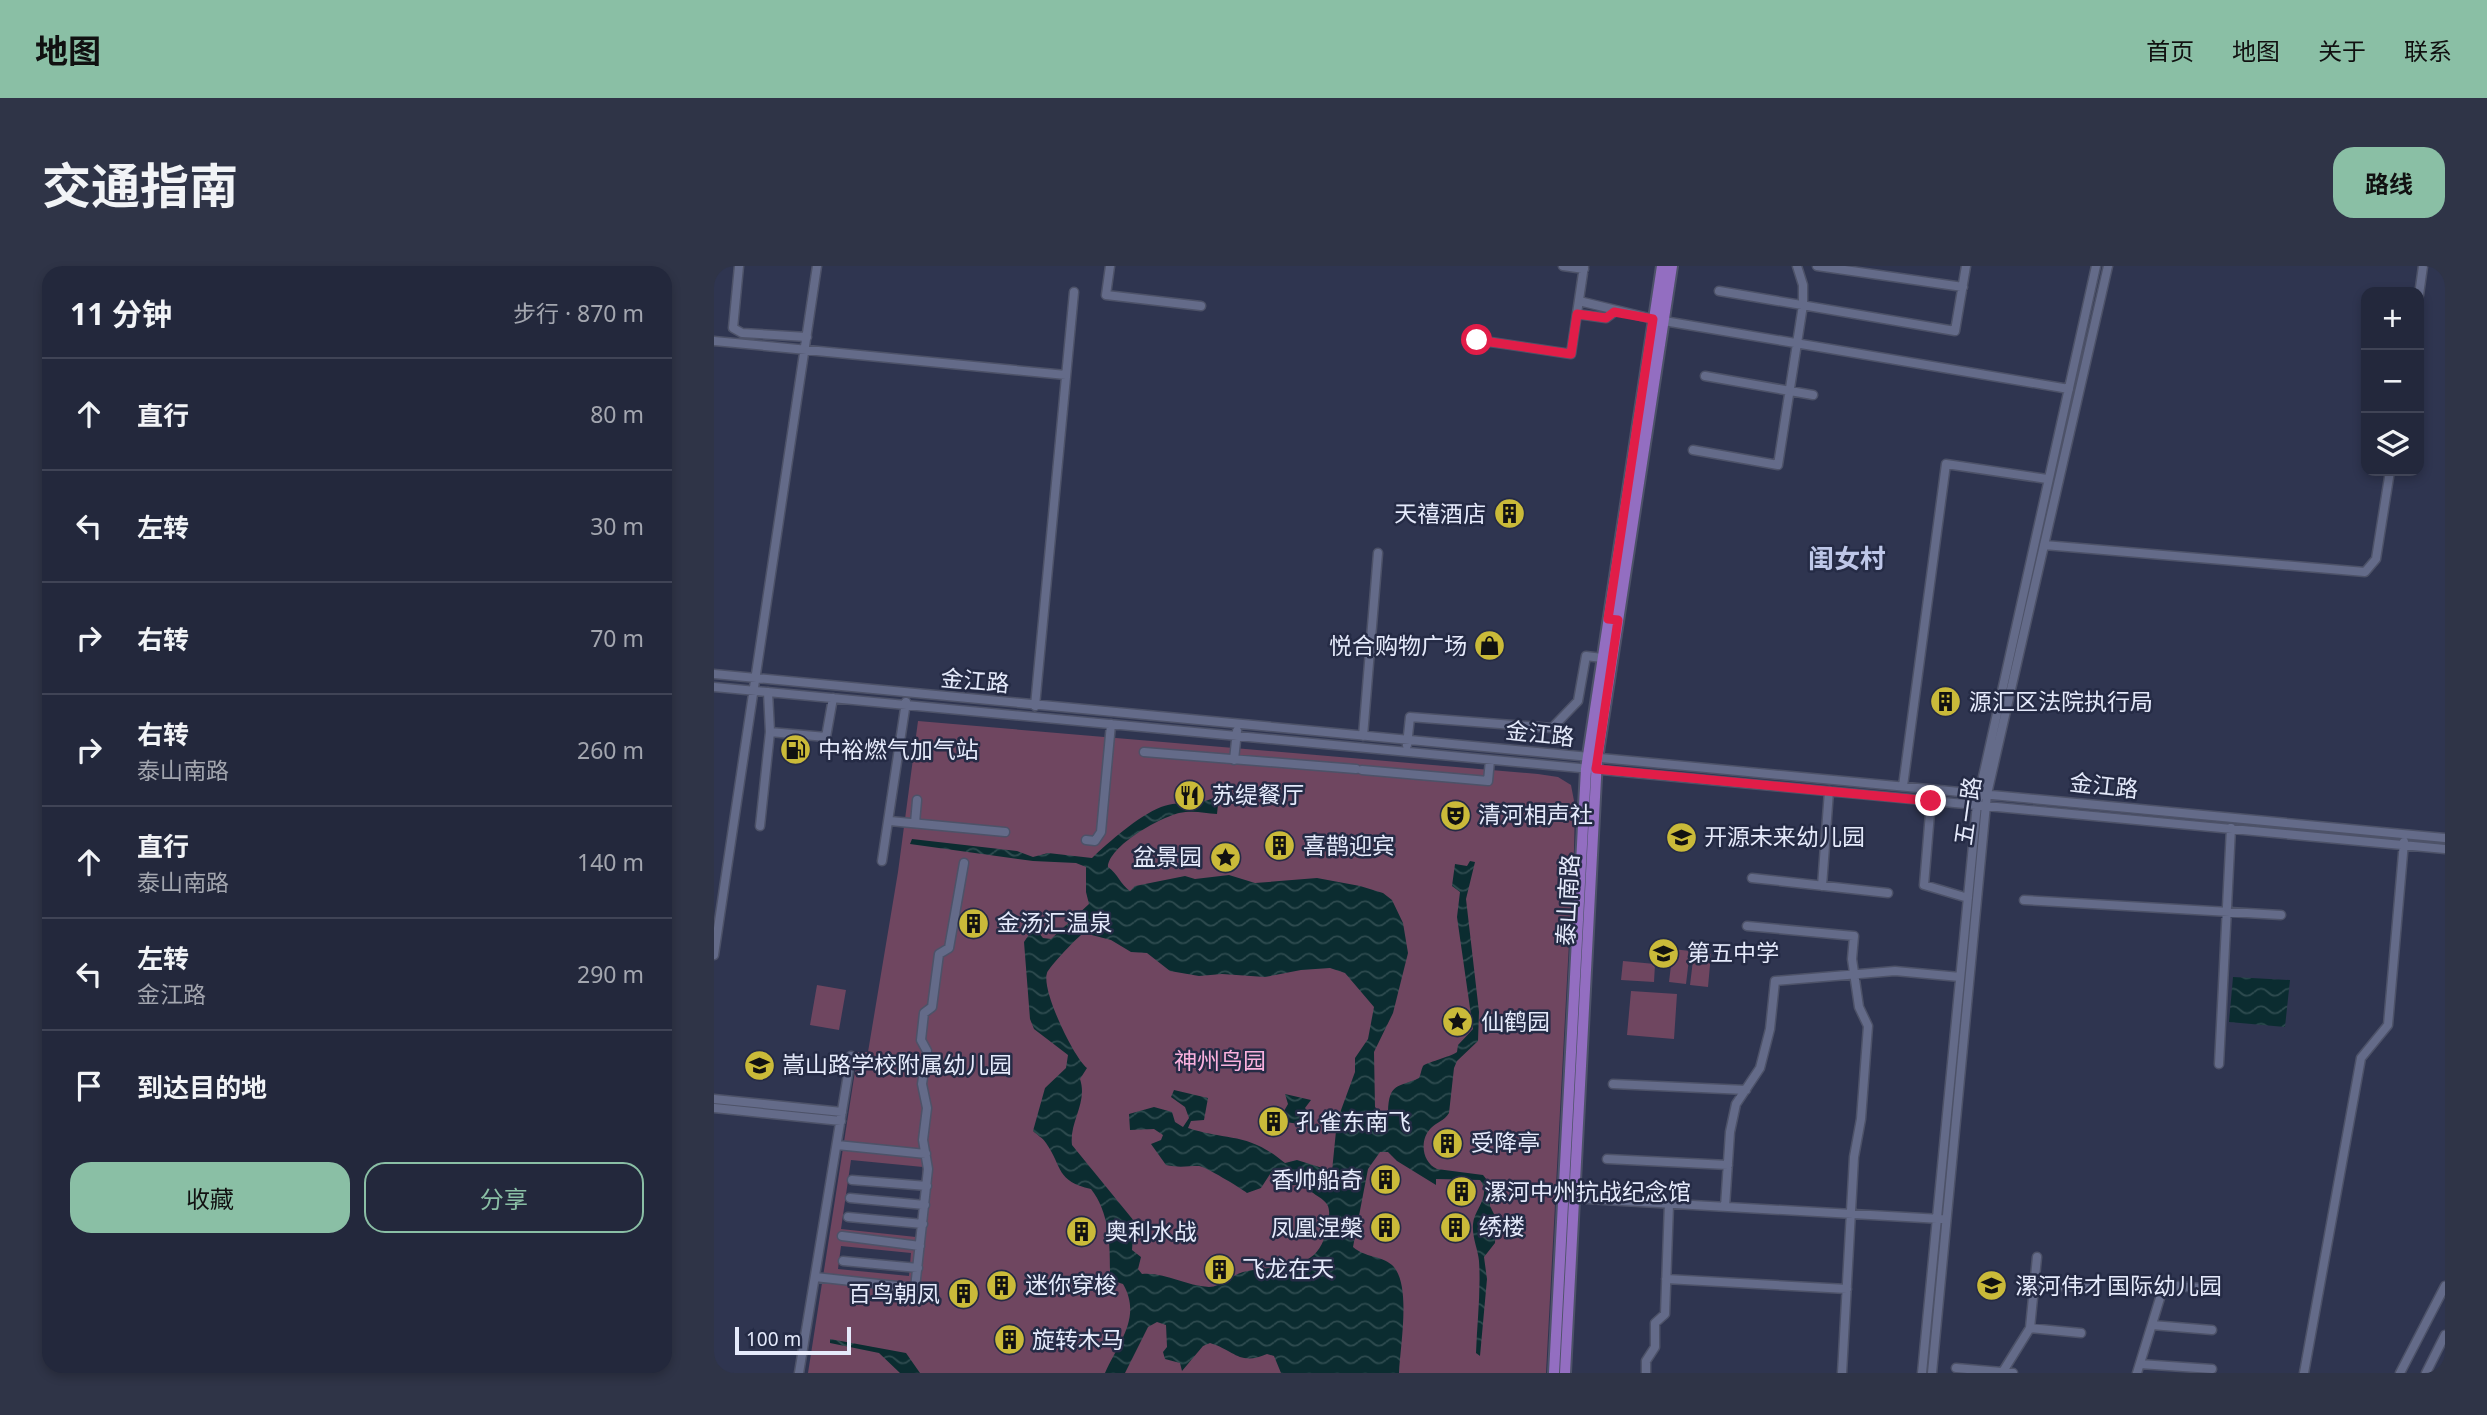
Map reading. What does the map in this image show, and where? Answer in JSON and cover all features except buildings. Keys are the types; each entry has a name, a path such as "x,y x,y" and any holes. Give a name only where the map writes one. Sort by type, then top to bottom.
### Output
{"main road":[{"name":"泰山南路","path":"1659,320 1662,266"},
{"name":"泰山南路","path":"1591,764 1659,320 1672,266"},
{"name":"泰山南路","path":"1554,1373 1568,1198 1591,764 1602,658 1613,620"},
{"name":"泰山南路","path":"1565,1373 1568,1198"}],"street":[{"path":"739,266 733,328 742,333 807,337"},
{"path":"714,955 817,266"},
{"path":"1110,266 1106,295 1201,306"},
{"path":"1477,340 1571,354 1584,268 1563,266"},
{"path":"1693,450 1778,465 1803,305 1803,285 1797,266"},
{"path":"1818,266 1963,287"},
{"path":"1719,291 1955,331 1966,266"},
{"name":"五一路","path":"1922,1373 1968,898 1981,805 2047,479 2096,266"},
{"name":"五一路","path":"1983,793 2078,402 2108,266"},
{"path":"2420,287 2423,266"},
{"path":"1035,706 1074,292"},
{"path":"1579,302 1607,306 1614,312 1797,345 2069,389"},
{"path":"1577,314 1606,318 1614,312"},
{"path":"714,341 1066,375"},
{"path":"1705,376 1813,395"},
{"path":"2066,400 2078,402"},
{"path":"1903,786 1946,464 2047,479"},
{"path":"2044,545 2365,572 2376,559 2389,476"},
{"path":"1363,736 1378,553"},
{"path":"1406,752 1410,717 1552,728 1578,701 1586,656 1602,658"},
{"name":"金江路","path":"714,674 1407,740 1774,786 2445,849"},
{"name":"金江路","path":"714,687 1490,760 1775,775 2445,838"},
{"path":"760,826 770,732 768,692"},
{"path":"882,861 907,694"},
{"path":"770,732 826,737 833,698"},
{"path":"1086,840 1095,841 1101,832 1111,724"},
{"path":"1234,760 1237,725"},
{"path":"1144,752 1488,781 1490,760"},
{"path":"1774,786 1775,775"},
{"path":"1822,886 1829,791"},
{"path":"915,823 917,800"},
{"path":"1931,801 1924,885 1968,898"},
{"name":"五一路","path":"1932,1373 1981,805"},
{"path":"890,821 1005,832"},
{"path":"2219,1064 2231,828"},
{"path":"2304,1373 2361,1058 2388,1025 2405,835"},
{"path":"815,1277 915,1288 927,1186 923,1140 927,1108 922,1084 927,1051 921,1040 924,1013 932,1007 939,954 950,948 964,863"},
{"path":"1752,878 1888,894"},
{"path":"2024,900 2281,915"},
{"path":"1747,926 1854,936 1852,959 1859,1007 1868,1026 1842,1373"},
{"path":"1725,1207 1736,1104 1760,1068 1770,1029 1774,981 1895,971 1960,977"},
{"path":"799,1373 850,1056"},
{"path":"1613,1084 1746,1090"},
{"path":"714,1099 841,1116"},
{"path":"714,1108 841,1116"},
{"path":"836,1145 926,1154"},
{"path":"1607,1159 1728,1165"},
{"path":"852,1180 927,1186"},
{"path":"850,1198 925,1205"},
{"path":"1568,1198 1947,1219"},
{"path":"1646,1373 1646,1362 1655,1347 1656,1323 1665,1314 1669,1204"},
{"path":"848,1217 923,1224"},
{"path":"842,1236 920,1246"},
{"path":"2002,1373 2030,1328 2037,1257"},
{"path":"843,1261 918,1268"},
{"path":"1666,1279 1847,1289"},
{"path":"2034,1284 2092,1288"},
{"path":"2212,1369 2139,1369 2164,1285 2215,1289"},
{"path":"2400,1373 2445,1286"},
{"path":"2152,1325 2212,1330"},
{"path":"2030,1328 2081,1333"},
{"path":"2426,1373 2445,1335"},
{"path":"1956,1368 2013,1373"}],"green space":[{"name":"神州鸟园","path":"918,721 1538,774 1558,777 1571,785 1575,806 1574,849 1546,1373 808,1373 858,1052 868,1052 898,872","holes":["851,1160 923,1167 916,1237 841,1229","841,1246 911,1253 909,1276 838,1269"]},
{"path":"1673,949 1690,951 1686,984 1669,982"},
{"path":"1694,952 1711,954 1708,987 1690,985"},
{"path":"1623,961 1655,964 1654,982 1621,980"},
{"path":"817,985 846,990 839,1030 810,1025"},
{"path":"1631,991 1677,994 1674,1039 1627,1035"}],"water":[{"path":"1219,795 1217,814 1184,812 1170,816 1126,842 1117,850 1108,867 1130,891 1135,886 1185,876 1195,879 1229,875 1255,883 1317,878 1360,886 1383,893 1392,900 1403,923 1408,953 1393,1013 1374,1052 1375,1107 1380,1112 1388,1112 1390,1095 1396,1088 1419,1078 1425,1065 1457,1052 1458,1045 1473,1029 1457,917 1460,892 1452,886 1455,864 1467,866 1470,861 1475,862 1466,899 1479,1012 1478,1041 1457,1061 1449,1113 1427,1133 1424,1150 1428,1161 1437,1169 1483,1175 1491,1185 1490,1206 1496,1218 1495,1243 1484,1257 1487,1279 1480,1356 1476,1353 1479,1261 1473,1224 1483,1197 1483,1186 1480,1180 1436,1179 1436,1185 1397,1161 1388,1152 1380,1152 1368,1169 1353,1247 1392,1265 1398,1274 1403,1300 1399,1373 1281,1373 1274,1356 1267,1354 1244,1358 1210,1343 1203,1346 1182,1371 1180,1363 1165,1359 1163,1352 1167,1347 1166,1325 1157,1322 1148,1327 1125,1373 1105,1373 1126,1329 1130,1307 1128,1296 1123,1284 1110,1280 1108,1232 1098,1199 1091,1189 1066,1178 1045,1141 1033,1131 1045,1088 1066,1068 1068,1055 1034,1029 1030,1019 1024,942 1030,933 1038,932 1043,938 1051,939 1089,904 1086,867 1076,863 1033,861 910,844 912,839 1017,851 1033,857 1048,853 1092,858 1124,830 1152,811 1169,805 1211,799","holes":["1084,933 1111,940 1131,952 1147,953 1170,971 1199,976 1222,974 1265,977 1330,968 1345,973 1374,1007 1368,1039 1355,1058 1355,1072 1337,1121 1332,1171 1297,1160 1285,1163 1249,1142 1188,1128 1191,1121 1204,1120 1208,1098 1174,1090 1171,1097 1185,1107 1189,1118 1183,1127 1175,1122 1172,1112 1154,1107 1129,1114 1130,1130 1154,1129 1163,1135 1161,1140 1151,1144 1166,1165 1202,1167 1247,1193 1261,1188 1272,1171 1280,1174 1284,1185 1306,1185 1326,1203 1329,1213 1323,1242 1307,1260 1243,1272 1209,1287 1159,1275 1142,1274 1138,1269 1141,1257 1132,1250 1134,1221 1072,1145 1073,1128 1082,1096 1080,1079 1087,1068 1074,1051 1060,1023 1046,982 1047,973 1053,964"]},
{"path":"2233,977 2290,980 2285,1027 2229,1022"},
{"path":"1285,1094 1311,1100 1305,1108 1308,1112 1305,1125 1286,1122 1284,1111 1288,1104"},
{"path":"830,1339 906,1353 920,1373 900,1373 879,1353 830,1343"}],"place":[{"name":"天禧酒店","path":"1509,514"},
{"name":"悦合购物广场","path":"1490,646"},
{"name":"源汇区法院执行局","path":"1946,702"},
{"name":"中裕燃气加气站","path":"795,750"},
{"name":"苏缇餐厅","path":"1189,795"},
{"name":"清河相声社","path":"1455,815"},
{"name":"开源未来幼儿园","path":"1681,837"},
{"name":"喜鹊迎宾","path":"1280,846"},
{"name":"盆景园","path":"1225,857"},
{"name":"金汤汇温泉","path":"974,923"},
{"name":"第五中学","path":"1664,953"},
{"name":"仙鹤园","path":"1458,1022"},
{"name":"嵩山路学校附属幼儿园","path":"759,1065"},
{"name":"孔雀东南飞","path":"1273,1122"},
{"name":"受降亭","path":"1448,1143"},
{"name":"香帅船奇","path":"1386,1180"},
{"name":"漯河中州抗战纪念馆","path":"1461,1192"},
{"name":"绣楼","path":"1456,1227"},
{"name":"凤凰涅槃","path":"1386,1228"},
{"name":"奥利水战","path":"1082,1232"},
{"name":"飞龙在天","path":"1219,1269"},
{"name":"迷你穿梭","path":"1002,1285"},
{"name":"漯河伟才国际幼儿园","path":"1992,1286"},
{"name":"百鸟朝凤","path":"963,1294"},
{"name":"旋转木马","path":"1009,1340"}],"district":[{"name":"闺女村","path":"1847,559"}],"route":[{"path":"1477,340 1571,354 1577,314 1606,318 1614,312 1653,319 1608,619 1618,620 1596,769 1931,801"}]}
